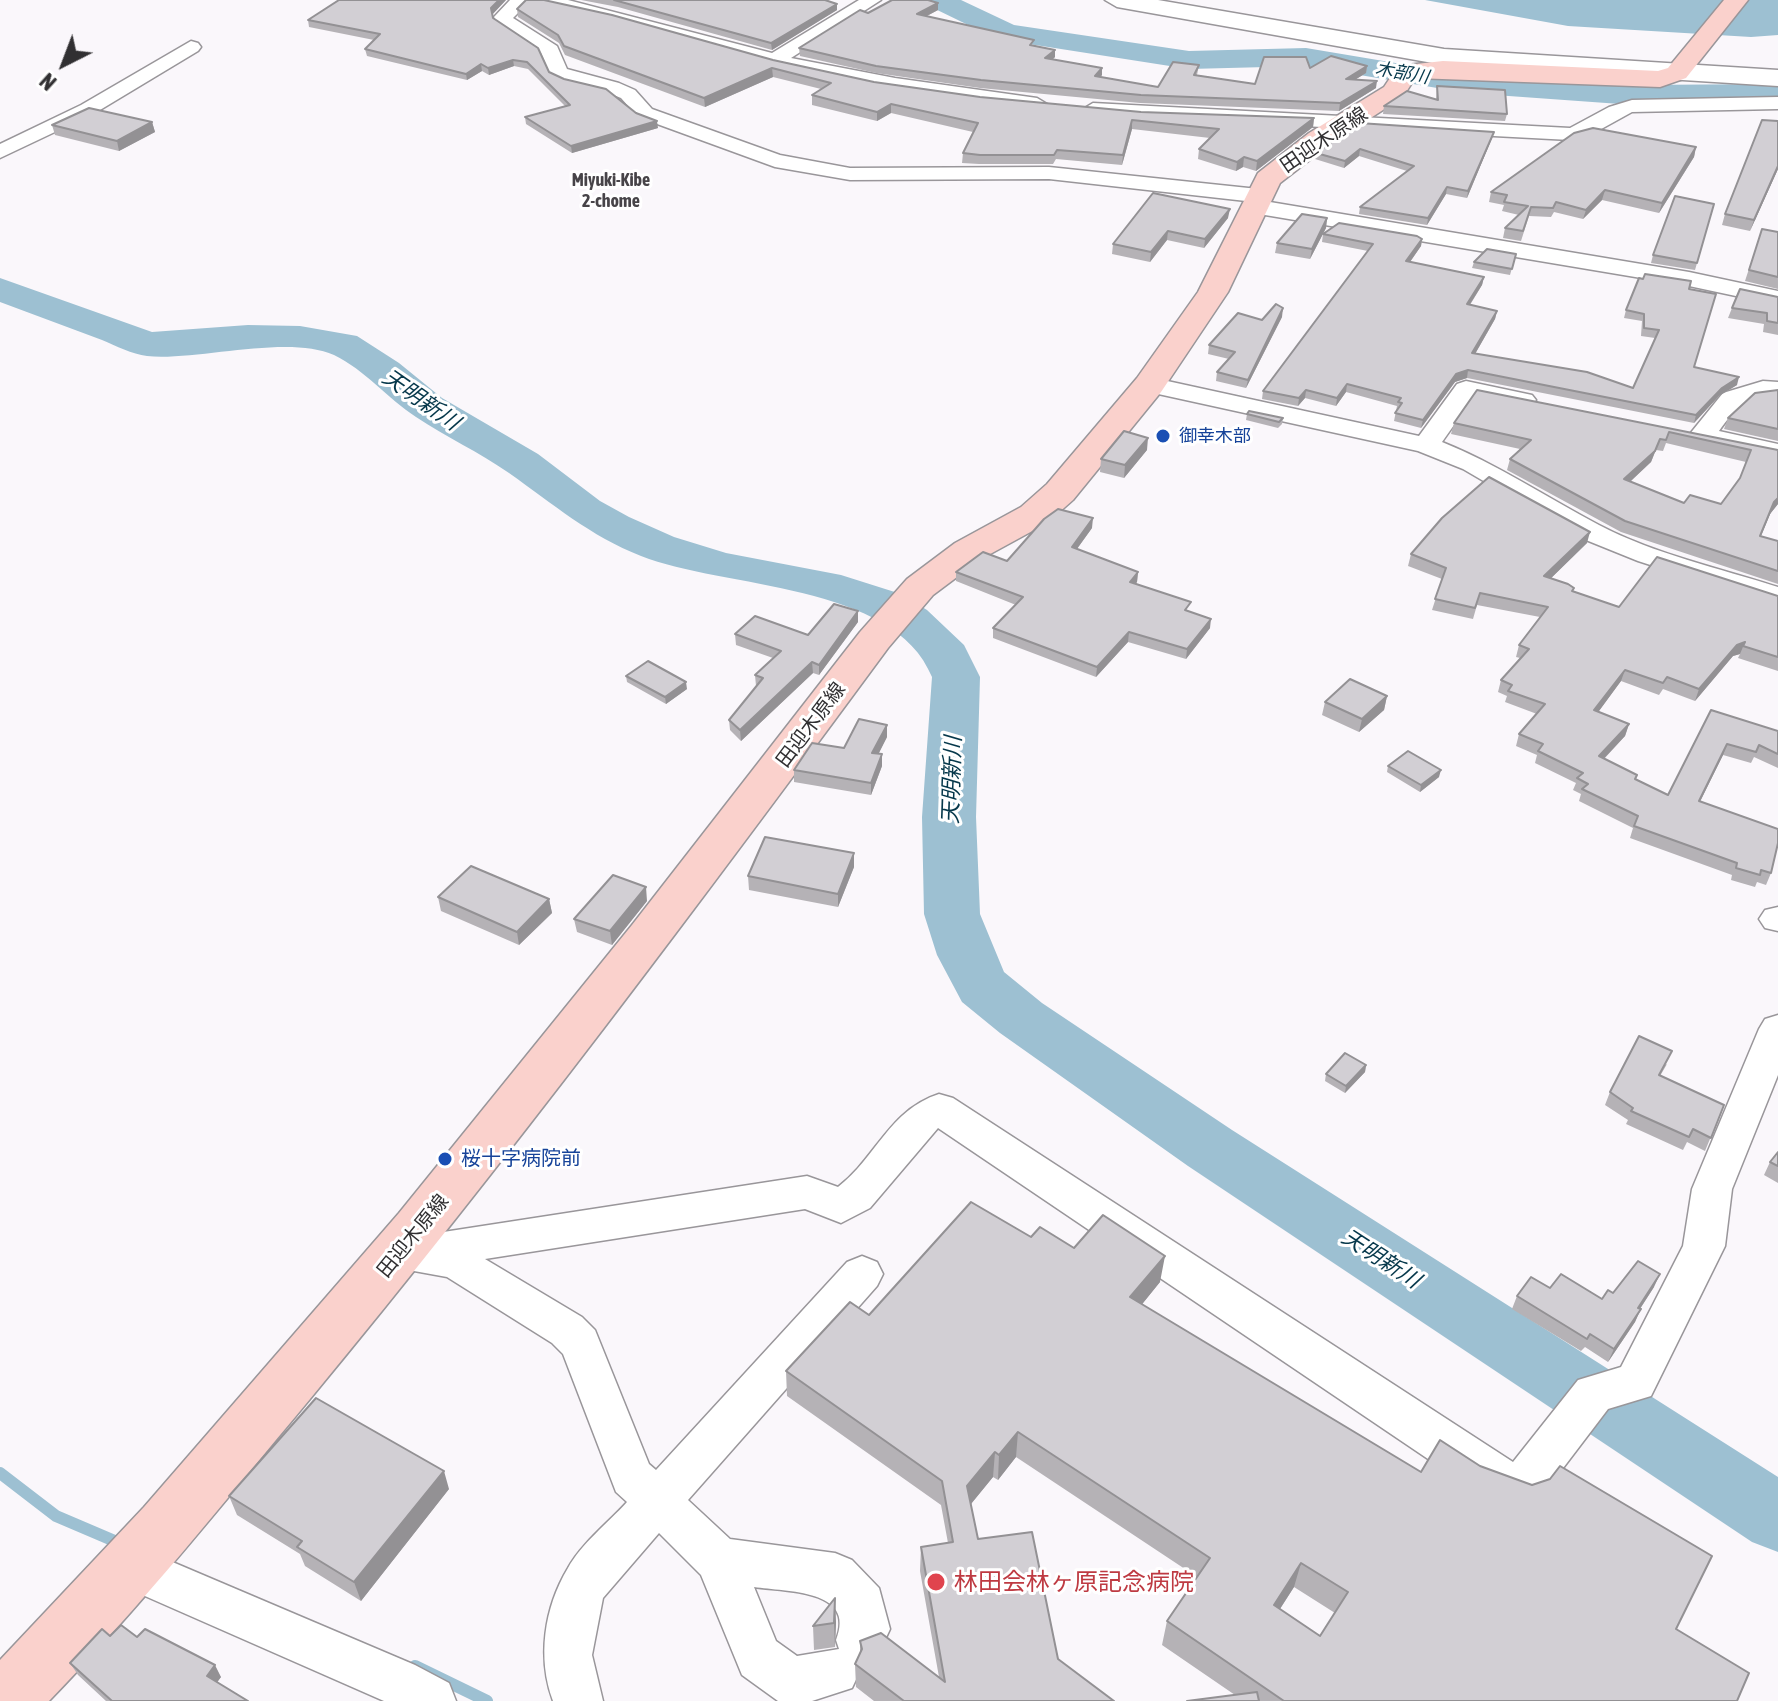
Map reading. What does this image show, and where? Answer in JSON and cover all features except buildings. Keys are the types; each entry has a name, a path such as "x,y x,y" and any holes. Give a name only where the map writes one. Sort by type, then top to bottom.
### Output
{"main road":[{"path":"1681,67 1736,0"},
{"name":"田迎木原線","path":"4,1701 130,1566 398,1256 653,933 874,640 910,599 968,551 1034,515 1060,492 1149,385 1213,292 1255,201 1287,161 1394,92 1403,78 1443,69 1643,80 1681,67"}],"street":[{"path":"521,0 503,17 506,23 550,50 558,72 572,79 612,87 628,94 645,113 775,161 850,174 1049,173 1255,201 1689,279 1778,298"},
{"path":"537,0 617,16 774,60 875,82 1064,107 1259,115 1345,123 1570,134 1587,132 1620,108 1632,106 1778,103"},
{"path":"774,60 872,0"},
{"path":"1117,0 1396,51 1681,67 1778,78"},
{"path":"0,152 88,109 191,47"},
{"path":"1149,385 1426,445 1472,463 1591,532 1648,555 1778,597"},
{"path":"1702,435 1732,397 1752,387 1778,390"},
{"path":"1426,445 1466,389 1554,406"},
{"path":"1672,430 1778,452"},
{"path":"398,1256 807,1192 841,1206 859,1197 921,1116 939,1109 1487,1473 1519,1486 1594,1394 1636,1382 1704,1246 1712,1189 1778,1029"},
{"path":"398,1256 457,1260 474,1275 567,1330 580,1343 632,1477 719,1560 759,1658 791,1682 847,1656 866,1629 862,1604 835,1576 719,1560"},
{"path":"578,1701 571,1685 566,1636 585,1582 862,1274"},
{"path":"130,1566 398,1682 431,1701"}],"water":[{"path":"1425,0 1778,0 1778,35 1751,37 1568,26"}],"waterway":[{"name":"木部川","path":"939,0 979,22 1008,33 1189,60 1306,57 1467,84 1634,95 1778,94"},
{"name":"天明新川","path":"0,289 148,344 248,337 300,338 343,344 385,371 428,407 523,463 584,510 613,526 658,547 719,565 825,585 884,604 910,620 947,655 956,677 949,817 952,914 966,955 983,987 1021,1018 1210,1148 1778,1518"},
{"path":"0,1473 56,1516 124,1545"},
{"path":"415,1666 487,1701"}],"place":[{"name":"御幸木部","path":"1163,436"},
{"name":"桜十字病院前","path":"445,1159"},
{"name":"林田会林ヶ原記念病院","path":"936,1582"}],"district":[{"name":"Miyuki-Kibe 2-chome","path":"611,190"}]}
